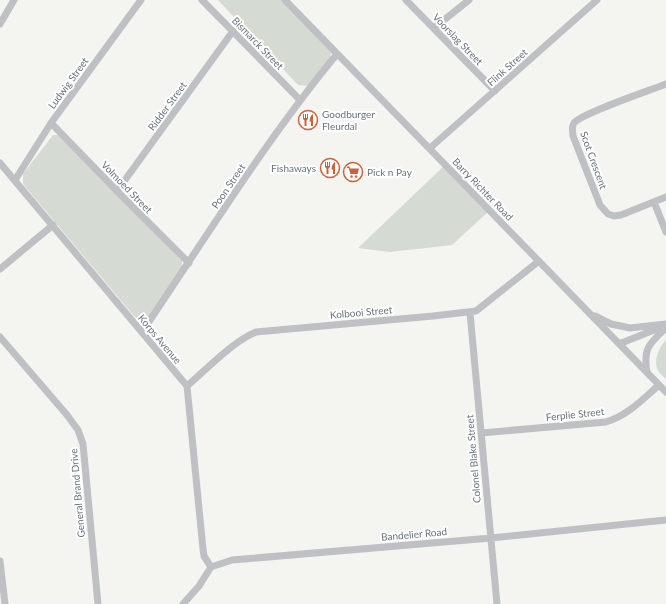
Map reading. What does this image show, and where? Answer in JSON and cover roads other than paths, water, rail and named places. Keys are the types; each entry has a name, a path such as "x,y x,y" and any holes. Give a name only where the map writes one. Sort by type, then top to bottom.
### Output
{"street":[{"path":"0,24 14,0"},
{"name":"Ludwig Street","path":"15,180 51,123 141,0"},
{"name":"Bismarck Street","path":"202,0 300,100"},
{"name":"Barry Richter Road","path":"285,0 666,392"},
{"name":"Voorslag Street","path":"406,0 495,91"},
{"path":"434,28 469,0"},
{"name":"Flink Street","path":"430,148 597,0"},
{"name":"Ridder Street","path":"117,192 233,31"},
{"name":"Poon Street","path":"142,332 263,152 300,100 337,54"},
{"name":"Scot Crescent","path":"666,84 587,114 574,123 572,129 573,136 600,205 608,214 614,216 621,215 666,197"},
{"name":"Volmoed Street","path":"51,123 117,192 189,263"},
{"name":"Korps Avenue","path":"0,163 187,386"},
{"path":"654,202 666,232"},
{"path":"0,269 53,225"},
{"name":"Kolbooi Street","path":"187,386 237,343 256,332 470,313 481,308 539,261"},
{"name":"Colonel Blake Street","path":"470,313 497,604"},
{"path":"591,315 619,326 638,328 666,325"},
{"path":"619,344 666,325"},
{"path":"647,372 644,358 646,352 654,340 666,328"},
{"name":"General Brand Drive","path":"0,337 67,415 78,430 83,444 98,604"},
{"name":"Ferplie Street","path":"481,433 610,421 626,413 659,385"},
{"path":"183,604 204,580 211,567 204,556 203,549 187,386"},
{"name":"Bandelier Road","path":"211,567 232,560 491,538 666,520"},
{"path":"0,561 5,604"}],"place":[{"name":"Goodburger Fleurdal","path":"308,120"},
{"name":"Fishaways","path":"330,168"},
{"name":"Pick n Pay","path":"353,172"}]}
